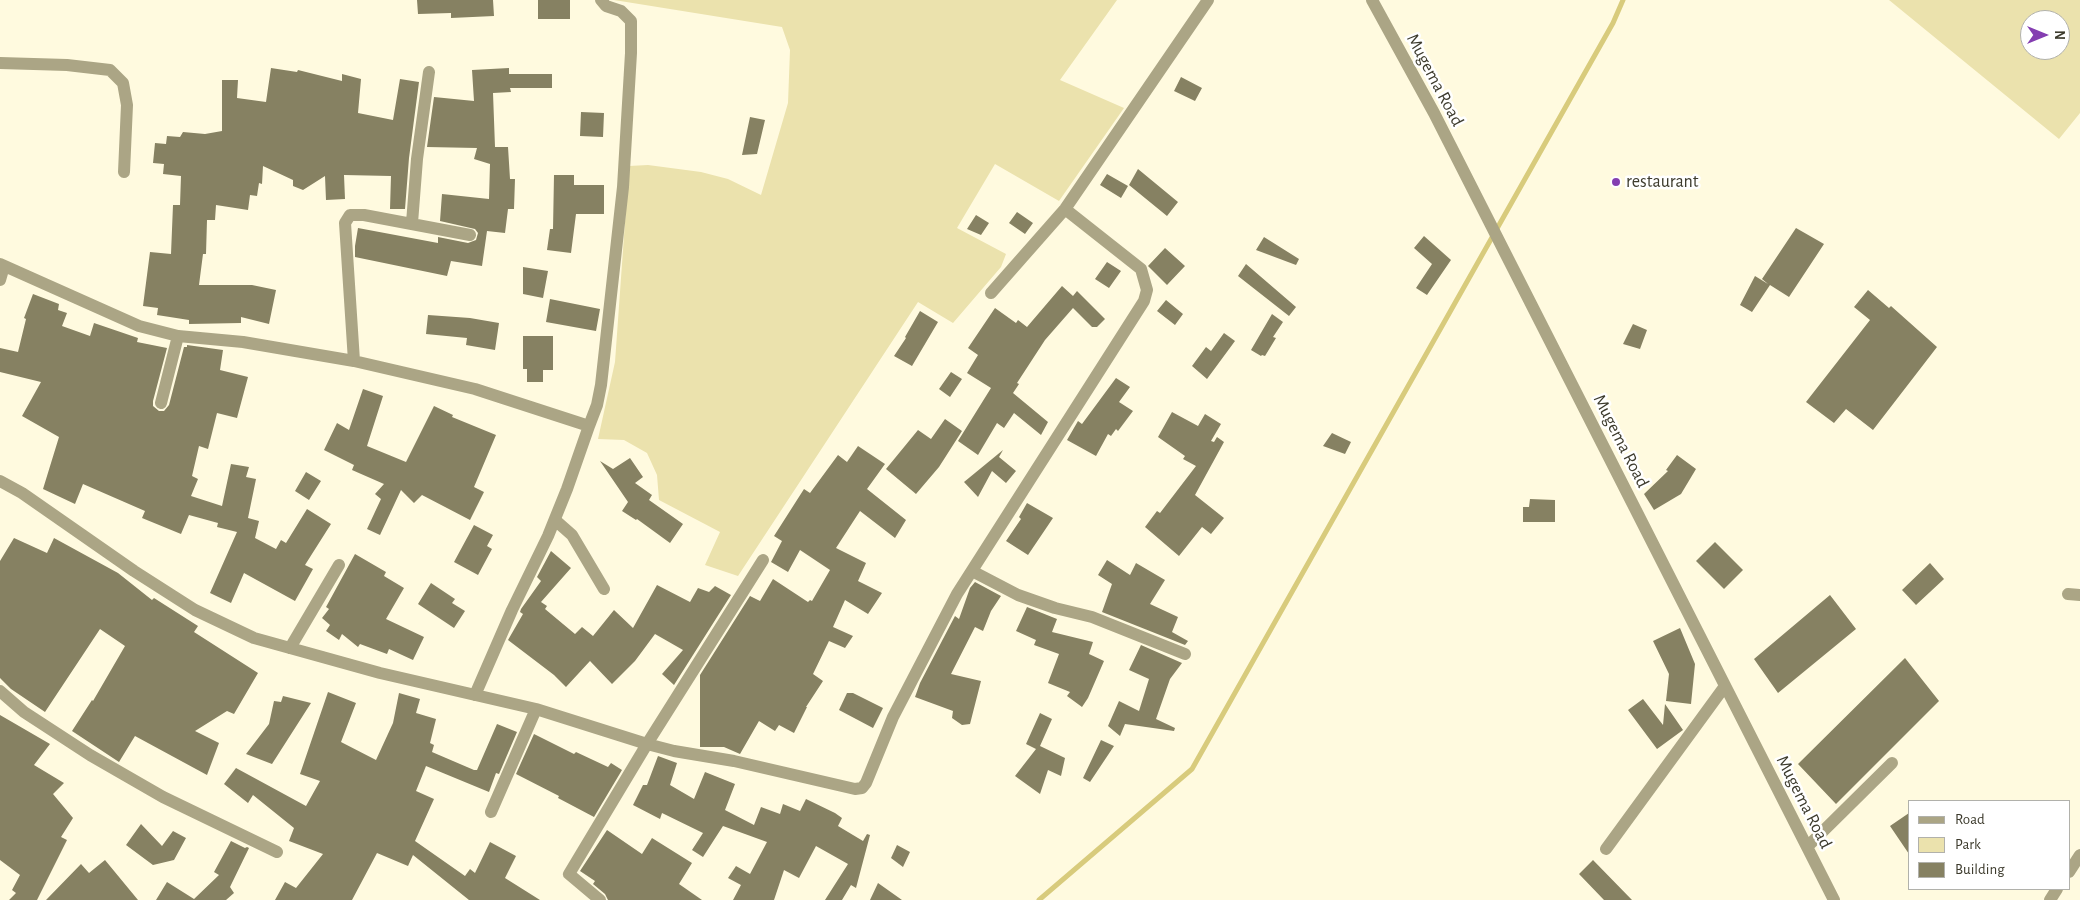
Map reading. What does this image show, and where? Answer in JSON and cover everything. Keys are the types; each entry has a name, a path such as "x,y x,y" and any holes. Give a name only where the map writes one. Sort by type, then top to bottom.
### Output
{"street":[{"path":"475,695 512,610 555,520 597,405 601,384 623,187 631,53 631,21 621,11 606,6 601,0"},
{"path":"991,293 1065,210 1208,0"},
{"name":"Mugema Road","path":"1372,0 1434,113 1834,900"},
{"path":"0,64 67,66 110,70 123,83 127,105 124,172"},
{"path":"412,223 417,159 429,72"},
{"path":"0,481 22,492 134,571 195,610 254,638 380,674 536,709 674,751 734,761 855,789 862,788 866,783 894,717 957,594 1144,301 1147,290 1141,268 1065,210"},
{"path":"354,361 345,223 350,215 364,214 470,235"},
{"path":"0,280 2,265 139,326 178,336 243,342 354,361 475,389 589,426"},
{"path":"162,403 178,336"},
{"path":"555,520 572,535 604,589"},
{"path":"600,900 569,874 647,744 763,560"},
{"path":"290,648 339,565"},
{"path":"972,571 1018,595 1107,623 1186,654"},
{"path":"1606,849 1726,686"},
{"path":"0,691 24,712 90,756 163,796 277,852"},
{"path":"491,812 536,709"},
{"path":"1807,847 1892,764"},
{"path":"2070,871 2080,856"}],"green space":[{"path":"614,0 1117,0 1060,80 1124,108 1059,201 995,164 957,228 1006,254 1001,267 953,323 918,302 738,576 705,565 720,532 659,500 657,475 647,453 624,440 598,439 615,362 629,166 648,165 701,172 728,179 761,195 788,103 790,50 782,27"},
{"path":"1889,0 2080,0 2080,113 2059,139"}],"building":[{"path":"417,0 493,0 494,16 451,18 451,13 418,14"},
{"path":"538,0 570,0 570,19 538,19"},
{"path":"271,68 297,72 298,70 342,81 342,74 361,79 358,113 393,120 400,79 419,82 409,158 405,209 390,209 391,176 344,175 345,199 326,200 325,176 303,190 293,186 293,180 263,166 262,184 259,183 257,196 250,195 248,210 216,205 215,220 207,220 206,254 203,254 199,285 252,285 276,290 269,324 241,317 241,323 189,324 189,320 157,315 158,308 143,306 150,252 171,254 173,205 180,205 181,176 163,174 164,164 153,163 155,143 166,144 167,136 180,137 183,132 205,134 222,131 222,80 238,80 237,98 266,102"},
{"path":"509,68 509,74 552,74 552,88 510,88 511,92 493,93 495,147 508,147 510,179 515,179 514,209 508,209 505,233 487,231 482,266 451,261 447,276 355,257 358,228 438,243 438,237 468,243 476,240 478,233 475,229 440,221 442,194 489,199 490,164 474,159 477,148 427,147 434,97 474,101 472,70"},
{"path":"1181,77 1202,88 1195,101 1174,91"},
{"path":"581,112 604,113 603,137 580,136"},
{"path":"750,117 765,120 757,154 742,155"},
{"path":"1138,169 1178,202 1167,216 1129,185"},
{"path":"1107,174 1128,186 1121,198 1100,185"},
{"path":"554,175 574,175 574,185 604,185 604,214 576,214 571,253 547,250 550,229 553,229"},
{"path":"1017,212 1033,223 1025,234 1009,223"},
{"path":"976,215 989,223 981,235 967,229"},
{"path":"1796,228 1824,244 1789,297 1770,285 1752,312 1740,305 1755,276 1768,284 1762,279"},
{"path":"1424,236 1451,260 1427,295 1416,288 1432,264 1414,248"},
{"path":"1264,237 1299,259 1296,265 1256,250"},
{"path":"1165,248 1185,266 1167,285 1148,266"},
{"path":"1107,262 1121,271 1109,288 1095,279"},
{"path":"1246,264 1296,307 1289,316 1238,276"},
{"path":"523,267 548,271 543,298 523,294"},
{"path":"1062,286 1073,296 1077,291 1105,319 1097,327 1092,327 1073,308 1045,340 1017,383 1019,384 1013,393 1048,422 1041,435 1014,413 1004,428 997,423 978,455 958,441 991,388 967,373 978,355 968,348 995,308 1016,323 1018,320 1027,327"},
{"path":"1868,290 1889,308 1891,306 1937,347 1873,430 1846,409 1834,423 1806,402 1870,320 1854,307"},
{"path":"33,294 59,304 58,310 67,313 62,326 90,336 94,323 138,338 137,342 167,348 153,401 153,406 159,411 164,411 169,405 184,347 187,347 187,345 223,350 220,370 248,377 237,418 217,413 208,449 199,446 192,476 198,479 191,496 222,506 231,464 249,467 246,477 256,479 248,518 259,521 255,538 276,549 281,540 286,543 307,509 331,524 305,565 313,569 295,601 244,573 231,603 210,593 237,532 217,527 218,523 189,515 181,534 142,518 145,511 83,484 75,504 43,489 59,437 22,416 41,382 0,372 0,348 18,352 26,319 24,318"},
{"path":"550,299 600,309 596,331 546,322"},
{"path":"1166,300 1183,314 1175,325 1157,311"},
{"path":"920,311 938,322 912,366 894,356"},
{"path":"1272,314 1283,322 1273,337 1276,338 1265,356 1261,356 1251,350"},
{"path":"428,315 470,318 499,323 495,350 466,345 467,338 426,334"},
{"path":"1633,324 1647,330 1640,349 1623,344"},
{"path":"1224,333 1235,341 1207,379 1192,366 1206,347 1211,351"},
{"path":"523,336 553,336 553,370 543,370 543,382 527,382 527,369 523,369"},
{"path":"951,372 962,379 950,397 939,389"},
{"path":"1116,378 1130,387 1119,402 1133,411 1118,431 1116,429 1111,436 1108,434 1096,456 1067,440 1078,421 1082,424"},
{"path":"363,389 383,396 367,446 406,462 434,406 453,415 452,417 496,435 474,487 484,492 470,520 422,495 414,503 401,490 380,535 367,529 381,499 375,494 384,484 352,470 354,465 324,450 337,423 349,430"},
{"path":"1172,412 1198,426 1205,414 1221,424 1211,441 1214,442 1217,437 1224,442 1195,495 1224,518 1211,534 1202,527 1179,556 1145,527 1157,511 1160,513 1196,466 1183,459 1185,456 1158,437"},
{"path":"945,419 962,431 939,467 916,494 886,469 918,430 931,439"},
{"path":"1332,433 1351,442 1345,454 1323,446"},
{"path":"858,446 885,464 867,489 906,520 895,538 860,511 836,548 866,563 858,581 882,593 868,614 845,600 833,627 853,636 845,648 829,641 813,674 823,681 806,707 794,733 779,725 775,731 759,721 740,754 724,747 700,747 700,675 750,596 760,601 773,579 808,602 812,601 830,570 800,550 788,572 771,562 782,541 774,536 804,489 810,493 838,455 847,462"},
{"path":"1003,450 999,457 1016,471 1006,483 992,471 978,497 964,482"},
{"path":"1677,455 1696,469 1681,494 1654,510 1644,494 1668,471 1666,470"},
{"path":"630,458 643,477 635,483 652,495 649,500 683,524 670,543 637,519 622,511 628,502 600,461 613,469"},
{"path":"306,472 321,481 309,500 295,491"},
{"path":"1530,499 1555,500 1555,522 1523,522 1523,507 1529,507"},
{"path":"1027,503 1053,518 1028,555 1006,541 1021,519 1019,517"},
{"path":"474,525 493,535 487,546 492,549 478,575 454,562"},
{"path":"14,538 47,553 54,538 118,573 152,600 154,598 198,626 194,632 258,673 234,714 227,711 195,731 219,743 207,775 135,736 119,762 72,731 93,701 125,646 100,629 45,712 11,689 0,678 0,561"},
{"path":"1715,542 1743,570 1724,589 1696,561"},
{"path":"551,551 571,568 541,602 547,606 545,609 575,634 582,627 593,636 614,610 633,628 657,585 690,602 698,588 709,592 715,586 731,595 674,685 662,674 683,650 655,634 635,661 612,684 590,661 566,687 554,675 508,640 523,614 520,612 521,609 541,581 537,577"},
{"path":"355,554 386,572 384,576 404,588 386,619 424,637 413,660 389,649 387,654 360,644 358,647 342,634 339,640 326,631 330,625 322,618 329,609 326,607"},
{"path":"1107,560 1130,575 1136,563 1165,580 1150,604 1178,617 1172,632 1188,641 1185,645 1102,612 1112,584 1098,575"},
{"path":"1930,563 1944,579 1916,605 1902,590"},
{"path":"975,582 1001,596 991,611 983,631 975,627 951,674 981,681 970,724 962,725 952,718 953,711 915,697 920,683 955,616 959,619 970,588"},
{"path":"431,583 455,599 452,603 465,611 454,628 418,604"},
{"path":"1830,595 1856,629 1778,693 1754,659"},
{"path":"1027,607 1057,619 1052,632 1093,642 1089,654 1104,661 1088,698 1082,707 1067,696 1070,692 1048,683 1059,654 1034,645 1036,640 1016,631"},
{"path":"1680,628 1695,664 1691,704 1666,701 1669,674 1653,641"},
{"path":"1141,645 1182,663 1170,679 1156,719 1175,728 1174,731 1125,724 1120,736 1108,726 1119,701 1139,711 1149,679 1129,670"},
{"path":"1905,658 1939,701 1836,804 1798,764"},
{"path":"328,692 356,703 341,742 376,760 393,723 399,693 420,699 416,713 436,719 430,743 434,745 432,752 474,770 477,770 497,724 517,732 499,774 496,773 489,792 426,766 416,791 434,799 415,841 465,876 470,869 475,873 490,842 516,856 505,878 540,900 469,900 413,855 408,866 377,853 352,900 275,900 285,882 296,888 323,854 289,841 294,828 253,795 248,803 224,784 236,768 306,806 320,781 300,774"},
{"path":"847,693 853,693 883,708 873,728 839,710"},
{"path":"283,696 311,703 272,764 246,754 269,724 274,701 281,702"},
{"path":"1643,699 1663,725 1665,704 1683,730 1657,749 1628,710"},
{"path":"1040,713 1052,719 1040,746 1065,758 1061,776 1048,770 1040,794 1015,776 1036,749 1026,744"},
{"path":"0,715 50,744 34,765 64,783 53,794 73,818 61,837 67,840 37,900 9,900 16,893 12,890 20,875 0,860"},
{"path":"534,734 574,754 576,752 608,767 611,763 622,770 594,817 516,774"},
{"path":"1101,740 1114,746 1090,782 1083,778"},
{"path":"658,756 677,763 670,785 694,799 705,772 735,784 725,810 754,825 761,807 780,814 783,804 800,811 806,799 842,818 838,826 863,841 867,834 870,835 856,888 851,885 842,900 825,900 848,864 816,846 799,878 784,870 774,900 733,900 741,885 728,878 736,866 750,874 767,842 723,826 703,857 692,850 703,833 662,813 660,819 633,805 643,785 647,785"},
{"path":"1908,814 1908,853 1890,826"},
{"path":"141,824 162,846 173,831 186,838 174,860 153,865 126,845"},
{"path":"607,830 642,854 652,838 692,863 679,884 702,900 608,900 605,894 593,884 595,881 580,871"},
{"path":"231,841 249,848 230,887 234,893 226,900 156,900 167,882 194,899 219,875 214,872"},
{"path":"897,845 910,852 903,867 891,858"},
{"path":"105,860 138,900 46,900 81,864 89,873"},
{"path":"1593,860 1632,900 1604,900 1579,874"},
{"path":"878,883 902,900 870,900"}],"waterway":[{"path":"1039,900 1192,769 1613,23 1623,0"}],"place":[{"name":"restaurant","path":"1616,182"}]}
